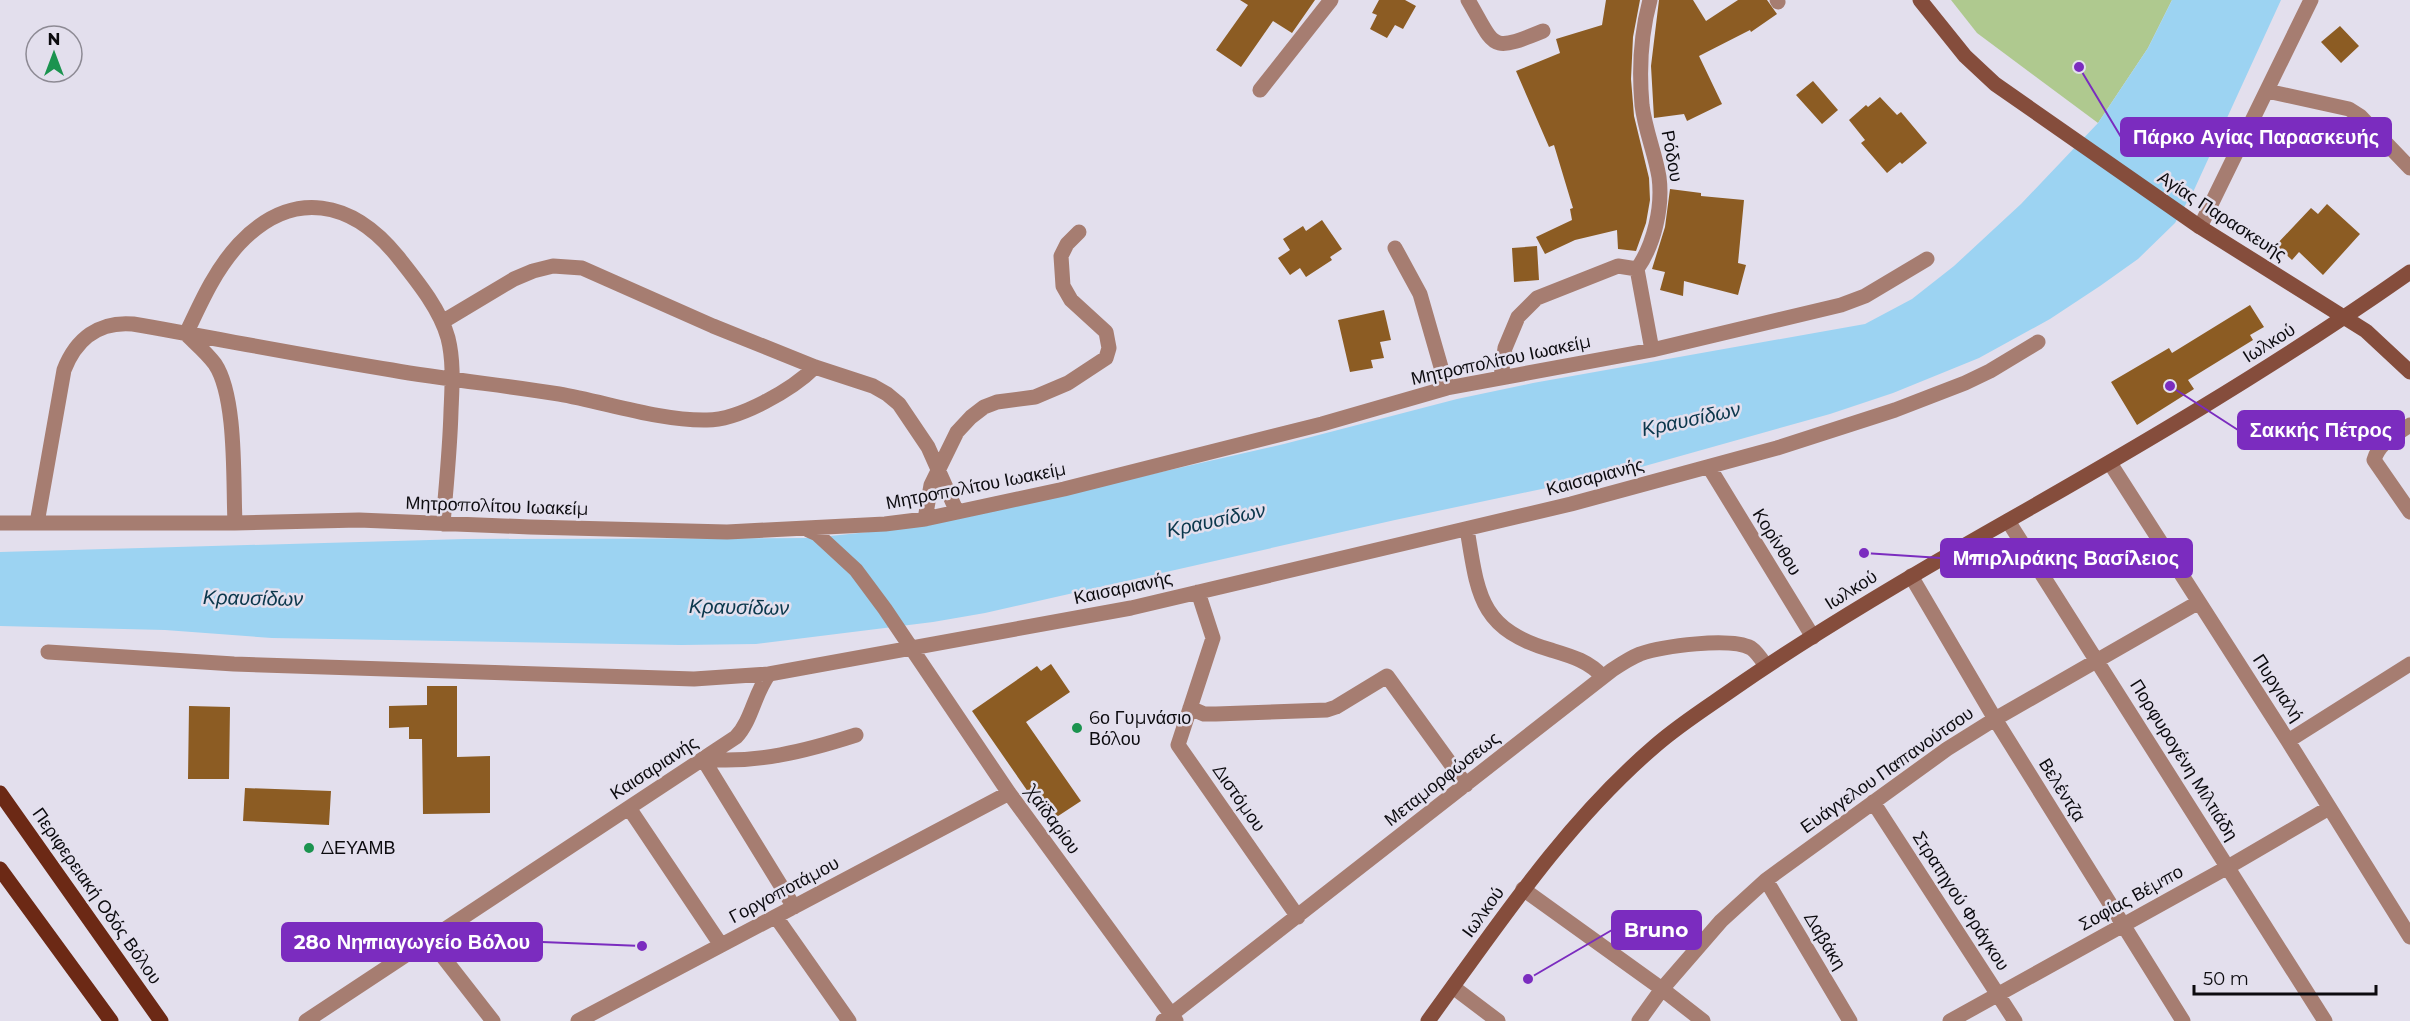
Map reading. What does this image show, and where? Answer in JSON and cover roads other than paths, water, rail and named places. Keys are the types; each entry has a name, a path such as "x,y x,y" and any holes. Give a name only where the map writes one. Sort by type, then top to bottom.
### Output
{"main road":[{"name":"Αγίας Παρασκευής","path":"1920,0 1965,56 1982,73 2194,223 2346,318 2387,349 2410,372"},
{"name":"Ιωλκού","path":"1428,1021 1523,889 1588,812 1639,760 1675,730 1766,666 1911,576 2110,463 2346,318 2410,272"},
{"name":"Περιφερειακή Οδός Βόλου","path":"0,793 161,1021"},
{"path":"0,869 111,1021"}],"street":[{"path":"1260,90 1331,0"},
{"path":"1468,0 1490,37 1498,44 1509,44 1543,31"},
{"name":"Ρόδου","path":"1637,269 1647,256 1658,216 1659,178 1643,108 1641,88 1644,29 1650,0"},
{"path":"2194,223 2267,91 2312,0"},
{"path":"2267,91 2349,109 2360,116 2410,168"},
{"path":"186,334 208,287 240,244 272,219 310,208 325,207 338,210 370,229 384,240 404,265 442,322 448,340 453,380 443,524"},
{"path":"925,519 931,485 957,432 971,417 984,407 1012,398 1035,397 1068,383 1106,357 1109,348 1106,332 1076,306 1064,286 1061,256 1067,244 1079,232"},
{"path":"1395,248 1420,294 1447,388"},
{"name":"Μητροπολίτου Ιωακείμ","path":"0,523 235,523 359,520 727,532 812,532 925,519 1208,454 1447,388 1652,350 1842,304 1865,296 1928,259"},
{"path":"442,322 514,279 554,266 582,268 713,326 815,367 873,386 899,404 928,447 957,512"},
{"path":"1501,377 1505,348 1518,317 1529,304 1537,298 1618,266 1637,269 1652,350"},
{"path":"37,523 62,379 69,356 75,347 96,330 116,323 706,421 721,419 753,407 786,389 815,367"},
{"path":"186,334 215,364 224,385 230,426 235,523"},
{"name":"Καισαριανής","path":"306,1021 736,737 744,728 761,685 769,674 908,644 1131,608 1467,529 1709,467 1816,436 1928,398 1990,371 2038,342"},
{"path":"2410,425 2384,443 2376,452 2374,460 2410,512"},
{"name":"Πυργιαλή","path":"2110,463 2410,937"},
{"name":"Κορίνθου","path":"1709,467 1813,637"},
{"name":"Πορφυρογένη Μιλτιάδη","path":"2008,521 2325,1021"},
{"path":"1467,529 1479,593 1486,609 1499,624 1527,643 1585,661 1603,677"},
{"name":"Χαϊδαρίου","path":"812,532 855,570 1170,1019"},
{"name":"Βελέντζα","path":"1911,576 1995,719 2183,1021"},
{"name":"Διστόμου","path":"1198,592 1213,638 1178,746 1298,917"},
{"name":"Ευάγγελου Παπανούτσου","path":"1639,1021 1662,989 1721,921 1766,880 1947,749 2199,602"},
{"name":"Μεταμορφώσεως","path":"1170,1019 1603,677 1629,659 1667,648 1702,644 1747,647 1754,651 1766,666"},
{"path":"48,652 234,664 694,679 769,674"},
{"path":"2288,741 2408,670"},
{"path":"1190,708 1204,714 1327,710 1336,707 1387,676 1466,785"},
{"path":"703,759 728,762 795,753 856,735"},
{"path":"703,759 794,907"},
{"name":"Γοργοποτάμου","path":"578,1021 1010,793"},
{"name":"Στρατηγού Φράγκου","path":"1873,802 2015,1021"},
{"path":"629,808 721,945"},
{"name":"Σοφίας Βέμπο","path":"1950,1021 2228,867 2329,808"},
{"name":"Δαβάκη","path":"1766,880 1850,1021"},
{"path":"1523,889 1703,1021"},
{"path":"776,917 849,1021"},
{"path":"429,939 493,1021"},
{"path":"1453,987 1498,1021"}],"water":[{"name":"Κραυσίδων","path":"2172,0 2281,0 2194,190 2175,223 2138,259 2050,319 1979,358 1893,393 1830,414 1627,471 1395,520 985,613 933,622 756,644 681,645 272,638 165,630 0,626 0,552 465,539 811,538 907,528 1284,444 1457,399 1533,383 1865,324 1912,299 1954,266 2021,204 2098,123 2148,48"}],"place":[{"name":"Πάρκο Αγίας Παρασκευής","path":"2079,67"},
{"name":"Σακκής Πέτρος","path":"2170,386"},
{"name":"Μπιρλιράκης Βασίλειος","path":"1864,553"},
{"name":"6ο Γυμνάσιο Βόλου","path":"1077,728"},
{"name":"ΔΕΥΑΜΒ","path":"309,848"},
{"name":"28ο Νηπιαγωγείο Βόλου","path":"642,946"},
{"name":"Bruno","path":"1528,979"}]}
